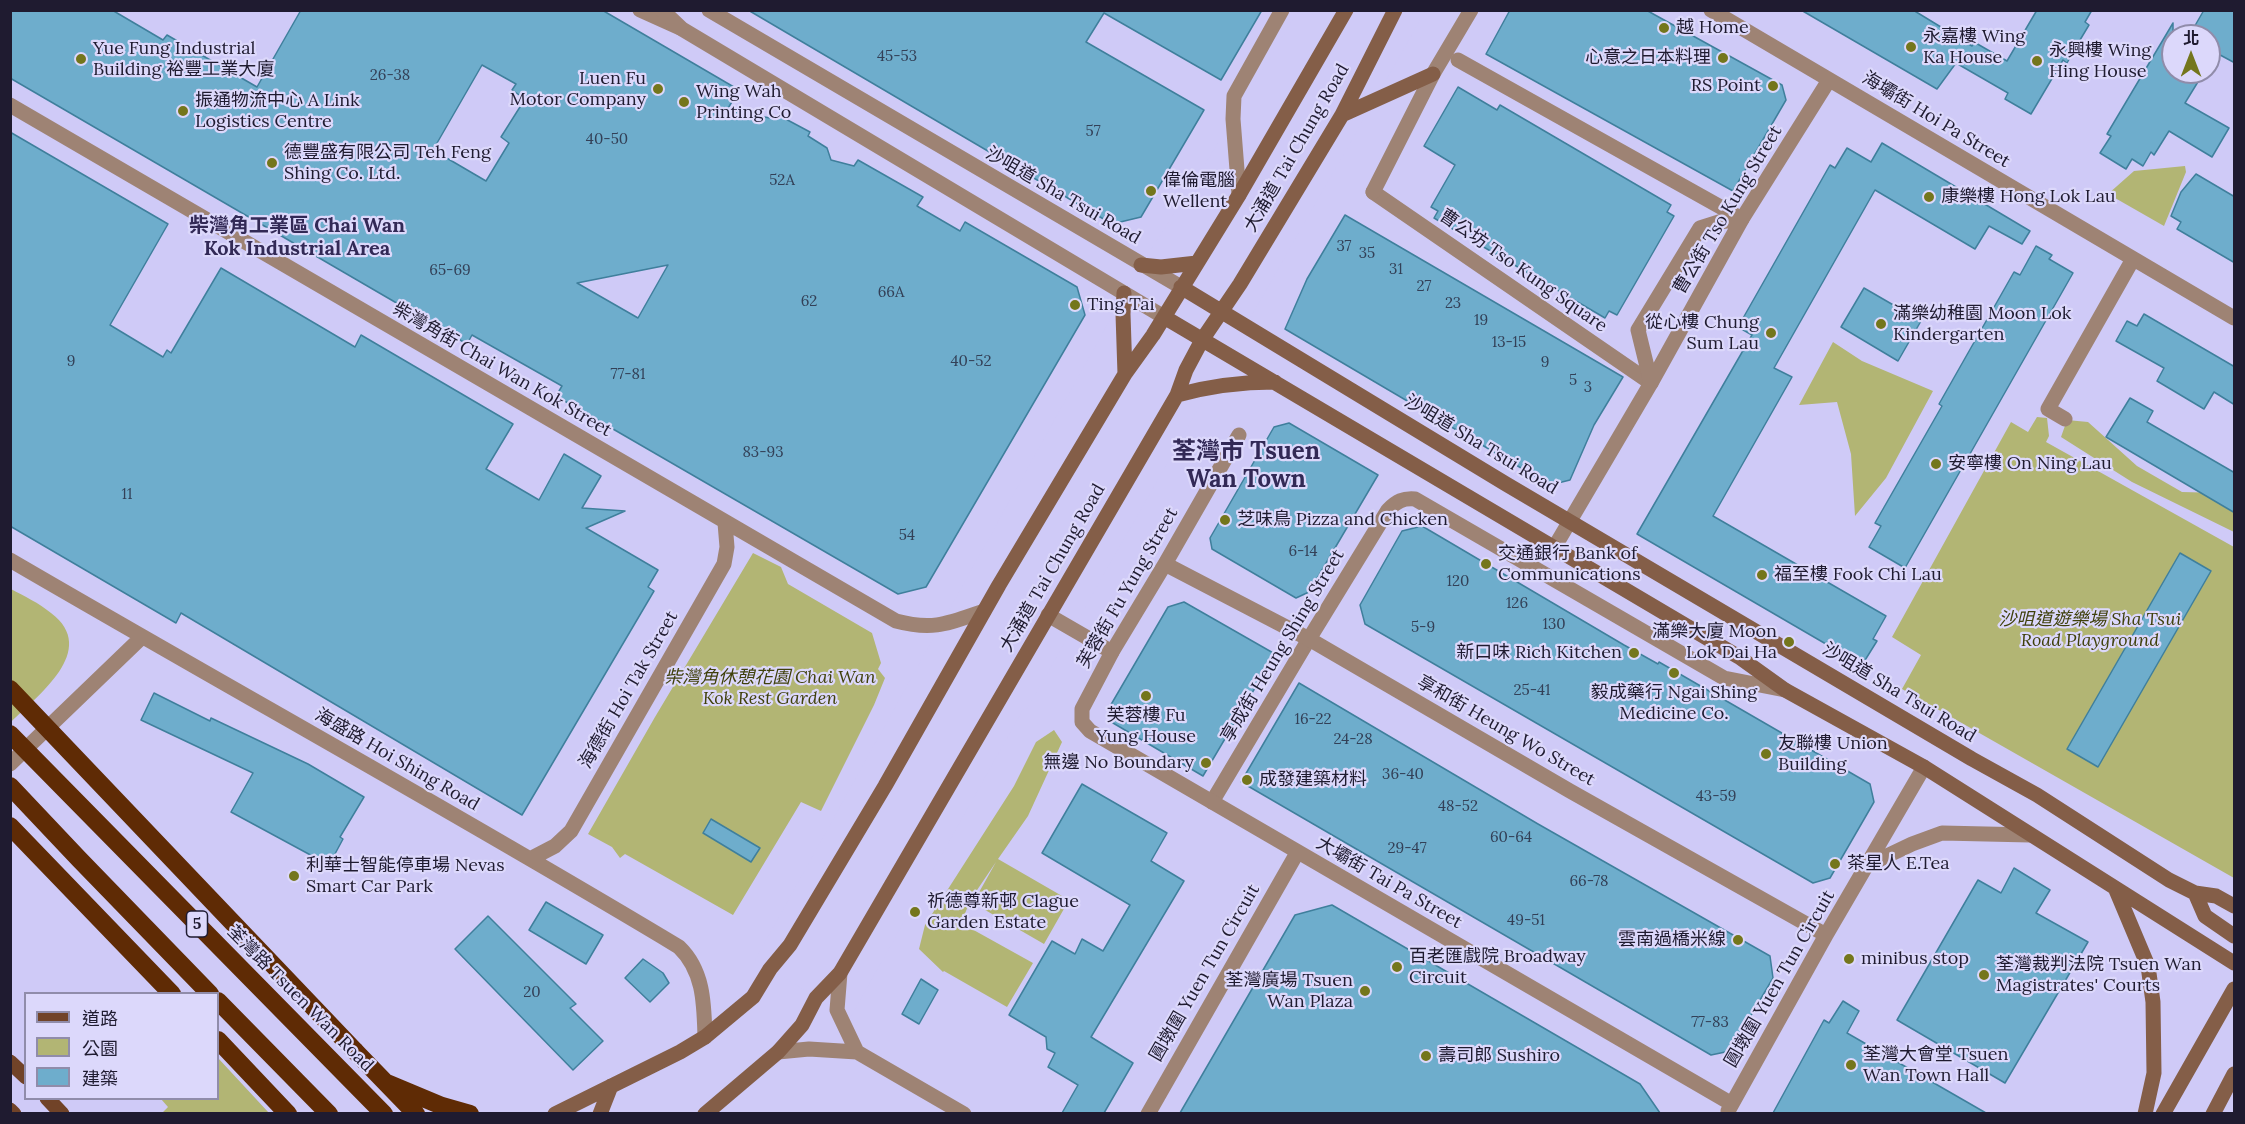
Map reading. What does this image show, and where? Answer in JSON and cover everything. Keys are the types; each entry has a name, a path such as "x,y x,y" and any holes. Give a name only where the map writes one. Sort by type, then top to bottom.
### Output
{"highway":[{"path":"10,688 416,1113"},
{"name":"荃灣路 Tsuen Wan Road","path":"10,734 384,1113"},
{"name":"5","path":"10,786 209,992"},
{"path":"10,826 171,992"},
{"path":"219,1002 329,1113"},
{"path":"219,1041 288,1113"},
{"path":"387,1083 442,1106 470,1113"}],"main road":[{"name":"大涌道 Tai Chung Road","path":"555,1113 680,1052 705,1037 753,997 770,969 790,945 824,889 984,611 1125,374 1239,195 1346,10"},
{"name":"大涌道 Tai Chung Road","path":"705,1113 778,1052 802,1025 816,998 840,973 1177,395 1185,370 1202,339 1222,313 1342,115 1395,10"},
{"path":"1342,115 1433,74"},
{"path":"1141,265 1161,267 1197,263"},
{"name":"沙咀道 Sha Tsui Road","path":"1181,287 1972,759 2037,795 2169,880 2195,893 2216,896 2235,906"},
{"path":"1124,293 1125,374"},
{"path":"1164,316 1739,657 1785,690 1924,767 2235,963"},
{"path":"1177,395 1206,387 1240,382 1276,382"},
{"path":"2116,890 2148,966 2153,1002 2154,1073 2145,1113"},
{"path":"2195,893 2205,916 2235,936"},
{"path":"2163,1113 2235,989"},
{"path":"10,1062 24,1075"},
{"path":"2213,1113 2235,1074"},
{"path":"600,1113 611,1086"},
{"path":"49,1100 62,1113"},
{"path":"10,1110 14,1113"}],"street":[{"path":"640,10 682,30 1164,316"},
{"path":"662,10 682,30"},
{"name":"沙咀道 Sha Tsui Road","path":"709,10 1181,287"},
{"name":"大涌道 Tai Chung Road","path":"1239,195 1233,119 1234,96 1282,10"},
{"path":"1433,74 1471,10"},
{"name":"海壩街 Hoi Pa Street","path":"1711,10 2235,318"},
{"path":"1458,60 1742,219"},
{"name":"曹公坊 Tso Kung Square","path":"1433,74 1373,192 1651,383"},
{"name":"曹公街 Tso Kung Street","path":"1554,548 1651,383 1742,219 1829,80"},
{"name":"柴灣角街 Chai Wan Kok Street","path":"10,105 897,621 918,627 939,627 984,611"},
{"path":"1651,383 1638,330 1700,228 1719,222 1742,219"},
{"path":"2065,419 2048,409 2133,259"},
{"name":"芙蓉街 Fu Yung Street","path":"1090,731 1082,722 1082,709 1112,652 1239,435"},
{"name":"享成街 Heung Shing Street","path":"1212,802 1388,510 1400,499 1415,499 1724,678 1785,690"},
{"name":"海德街 Hoi Tak Street","path":"532,858 555,846 571,831 724,564 727,547 725,523"},
{"name":"海盛路 Hoi Shing Road","path":"10,560 142,638 532,858 678,947 687,954 703,990 705,1037"},
{"name":"享和街 Heung Wo Street","path":"1165,564 1309,639 1570,791 1826,935"},
{"path":"1048,615 1112,652"},
{"path":"10,764 142,638"},
{"name":"大壩街 Tai Pa Street","path":"1090,731 1730,1109"},
{"name":"圓墩圍 Yuen Tun Circuit","path":"1730,1109 1826,935 1924,767"},
{"path":"1868,866 1912,844 1942,833 2030,835"},
{"name":"圓墩圍 Yuen Tun Circuit","path":"1148,1113 1297,853"},
{"path":"840,973 837,1010 857,1052"},
{"path":"778,1052 809,1049 857,1052 964,1113"}],"green space":[{"path":"2185,166 2186,172 2164,226 2108,194 2134,171"},
{"path":"1833,342 1862,361 1933,391 1886,478 1855,516 1851,454 1837,402 1799,405"},
{"name":"沙咀道遊樂場 Sha Tsui Road Playground","path":"2037,417 2047,418 2049,436 2046,442 2234,547 2234,878 1902,689 1921,655 1892,637 2011,422 2028,432"},
{"path":"2067,420 2088,422 2137,466 2182,492 2221,493 2234,500 2234,532 2132,482 2061,437"},
{"name":"柴灣角休憩花園 Chai Wan Kok Rest Garden","path":"753,553 781,567 788,584 872,633 881,663 878,669 885,678 821,811 801,802 733,915 625,854 620,858 612,847 588,834"},
{"path":"11,589 51,613 64,627 69,642 67,657 59,672 11,722"},
{"path":"1054,730 1062,742 1028,816 998,859 1069,900 1044,944 973,903 996,862 971,899 961,923 1033,963 1007,1007 943,972 919,949 925,925 1014,786 1036,742"},
{"path":"219,1059 269,1113 162,1113 168,1107 162,1100 219,1100"}],"pier":[{"path":"1426,10 1027,709 1024,708 850,1018 755,960 1132,280 1298,11"}],"building":[{"path":"10,10 112,10 163,40 167,35 257,87 301,10 602,10 739,90 727,110 770,118 780,116 810,132 808,136 827,148 831,160 854,166 858,160 923,197 917,206 960,231 965,222 1077,287 1085,315 926,587 898,594 556,396 562,386 472,335 467,344 10,78","holes":["482,65 516,84 512,90 525,99 501,137 509,143 486,181 433,150","668,265 638,318 577,283"]},
{"path":"748,10 1262,10 1221,80 1104,13 1086,42 1204,110 1141,217 1112,224"},
{"path":"1510,10 1646,10 1782,85 1786,100 1733,191 1486,54"},
{"path":"1801,10 1913,10 1972,46 1974,42 2007,61 2037,10 2092,10 2085,22 2089,25 2067,63 2063,60 2031,114 2005,99 2008,93 1956,63 1937,89"},
{"path":"2204,10 2235,10 2235,63 2221,55 2221,24 2196,24"},
{"path":"2161,43 2161,84 2197,84 2185,103 2229,128 2212,157 2169,131 2154,155 2151,152 2143,166 2132,159 2126,169 2100,153 2111,136 2107,134"},
{"path":"1458,87 1497,110 1500,105 1671,205 1667,212 1674,216 1617,315 1609,311 1605,318 1434,218 1438,211 1431,207 1455,165 1424,146"},
{"path":"10,132 168,224 110,325 163,357 167,350 171,353 221,268 355,347 361,335 513,424 486,469 539,500 564,454 601,476 582,508 625,511 586,528 658,570 648,587 654,591 522,815 181,613 176,623 10,526"},
{"path":"1882,143 2030,231 2022,244 1989,226 1975,249 1875,190 1774,368 1792,377 1713,516 1886,616 1873,639 1877,641 1862,665 1637,534 1752,335 1738,327 1830,165 1835,168 1847,148 1871,162"},
{"path":"2196,174 2235,197 2235,263 2177,229 2181,222 2171,216 2181,192"},
{"path":"1345,215 1623,377 1594,425 1570,480 1550,485 1285,329 1307,279"},
{"name":"安寧樓 On Ning Lau","path":"2036,246 2052,255 2049,259 2073,273 1905,568 1869,547 1881,526 1875,523 1942,406 1939,404 2014,272 2020,275"},
{"name":"滿樂幼稚園 Moon Lok Kindergarten","path":"1864,288 1921,321 1898,361 1841,327"},
{"path":"2144,314 2235,367 2235,405 2214,392 2204,409 2157,381 2164,368 2116,341 2127,321 2137,326"},
{"path":"2130,398 2153,411 2147,422 2235,473 2235,513 2106,437"},
{"path":"1289,423 1378,475 1309,592 1296,598 1212,549 1210,538 1274,427"},
{"path":"1422,526 1624,645 1658,664 1659,662 1870,784 1874,802 1830,878 1813,883 1365,624 1360,605 1402,531"},
{"path":"2180,553 2211,571 2098,767 2067,749"},
{"path":"1184,602 1275,654 1203,776 1113,723 1109,708 1168,607"},
{"path":"1299,683 1538,824 1770,956 1773,978 1730,1051 1711,1055 1241,782"},
{"path":"154,693 210,721 211,718 308,764 364,797 340,837 343,839 329,865 231,812 253,773 141,720"},
{"path":"1082,784 1167,833 1151,861 1184,881 1091,1037 1133,1063 1104,1113 1062,1113 1078,1085 1048,1067 1055,1053 1047,1049 1046,1037 1009,1015 1052,941 1075,954 1082,939 1103,951 1130,905 1042,853"},
{"path":"711,819 760,848 751,862 703,833"},
{"path":"2014,868 2050,890 2036,913 2088,942 2005,1083 1897,1020 1978,880 2001,893"},
{"path":"546,902 603,935 586,964 529,930"},
{"name":"荃灣廣場 Tsuen Wan Plaza","path":"1332,905 1640,1084 1660,1113 1180,1113 1295,915"},
{"path":"488,916 576,1004 570,1008 603,1041 573,1070 455,949"},
{"path":"643,959 663,973 669,983 650,1002 625,978"},
{"path":"921,979 938,990 919,1024 902,1014"},
{"name":"荃灣大會堂 Tsuen Wan Town Hall","path":"1843,1001 1859,1011 1847,1033 1986,1113 1773,1113 1824,1020 1829,1023"}],"place":[{"name":"越 Home","path":"1664,28"},
{"name":"永嘉樓 Wing Ka House","path":"1911,47"},
{"name":"心意之日本料理","path":"1723,58"},
{"name":"Yue Fung Industrial Building 裕豐工業大廈","path":"81,59"},
{"name":"永興樓 Wing Hing House","path":"2037,61"},
{"name":"RS Point","path":"1773,86"},
{"name":"Luen Fu Motor Company","path":"658,89"},
{"name":"Wing Wah Printing Co","path":"684,102"},
{"name":"振通物流中心 A Link Logistics Centre","path":"183,111"},
{"name":"德豐盛有限公司 Teh Feng Shing Co. Ltd.","path":"272,163"},
{"name":"偉倫電腦 Wellent","path":"1151,191"},
{"name":"康樂樓 Hong Lok Lau","path":"1929,197"},
{"name":"Ting Tai","path":"1075,305"},
{"name":"滿樂幼稚園 Moon Lok Kindergarten","path":"1881,324"},
{"name":"從心樓 Chung Sum Lau","path":"1771,333"},
{"name":"安寧樓 On Ning Lau","path":"1936,464"},
{"name":"芝味鳥 Pizza and Chicken","path":"1225,520"},
{"name":"交通銀行 Bank of Communications","path":"1486,564"},
{"name":"福至樓 Fook Chi Lau","path":"1762,575"},
{"name":"滿樂大廈 Moon Lok Dai Ha","path":"1789,642"},
{"name":"新口味 Rich Kitchen","path":"1634,653"},
{"name":"毅成藥行 Ngai Shing Medicine Co.","path":"1674,673"},
{"name":"芙蓉樓 Fu Yung House","path":"1146,696"},
{"name":"友聯樓 Union Building","path":"1766,754"},
{"name":"無邊 No Boundary","path":"1206,763"},
{"name":"成發建築材料","path":"1247,780"},
{"name":"茶星人 E.Tea","path":"1835,864"},
{"name":"利華士智能停車場 Nevas Smart Car Park","path":"294,876"},
{"name":"祈德尊新邨 Clague Garden Estate","path":"915,912"},
{"name":"雲南過橋米線","path":"1738,940"},
{"name":"minibus stop","path":"1849,959"},
{"name":"百老匯戲院 Broadway Circuit","path":"1397,967"},
{"name":"荃灣裁判法院 Tsuen Wan Magistrates' Courts","path":"1984,975"},
{"name":"荃灣廣場 Tsuen Wan Plaza","path":"1365,991"},
{"name":"壽司郎 Sushiro","path":"1426,1056"},
{"name":"荃灣大會堂 Tsuen Wan Town Hall","path":"1851,1065"}],"district":[{"name":"柴灣角工業區 Chai Wan Kok Industrial Area","path":"297,238"},
{"name":"荃灣市 Tsuen Wan Town","path":"1246,466"}]}
